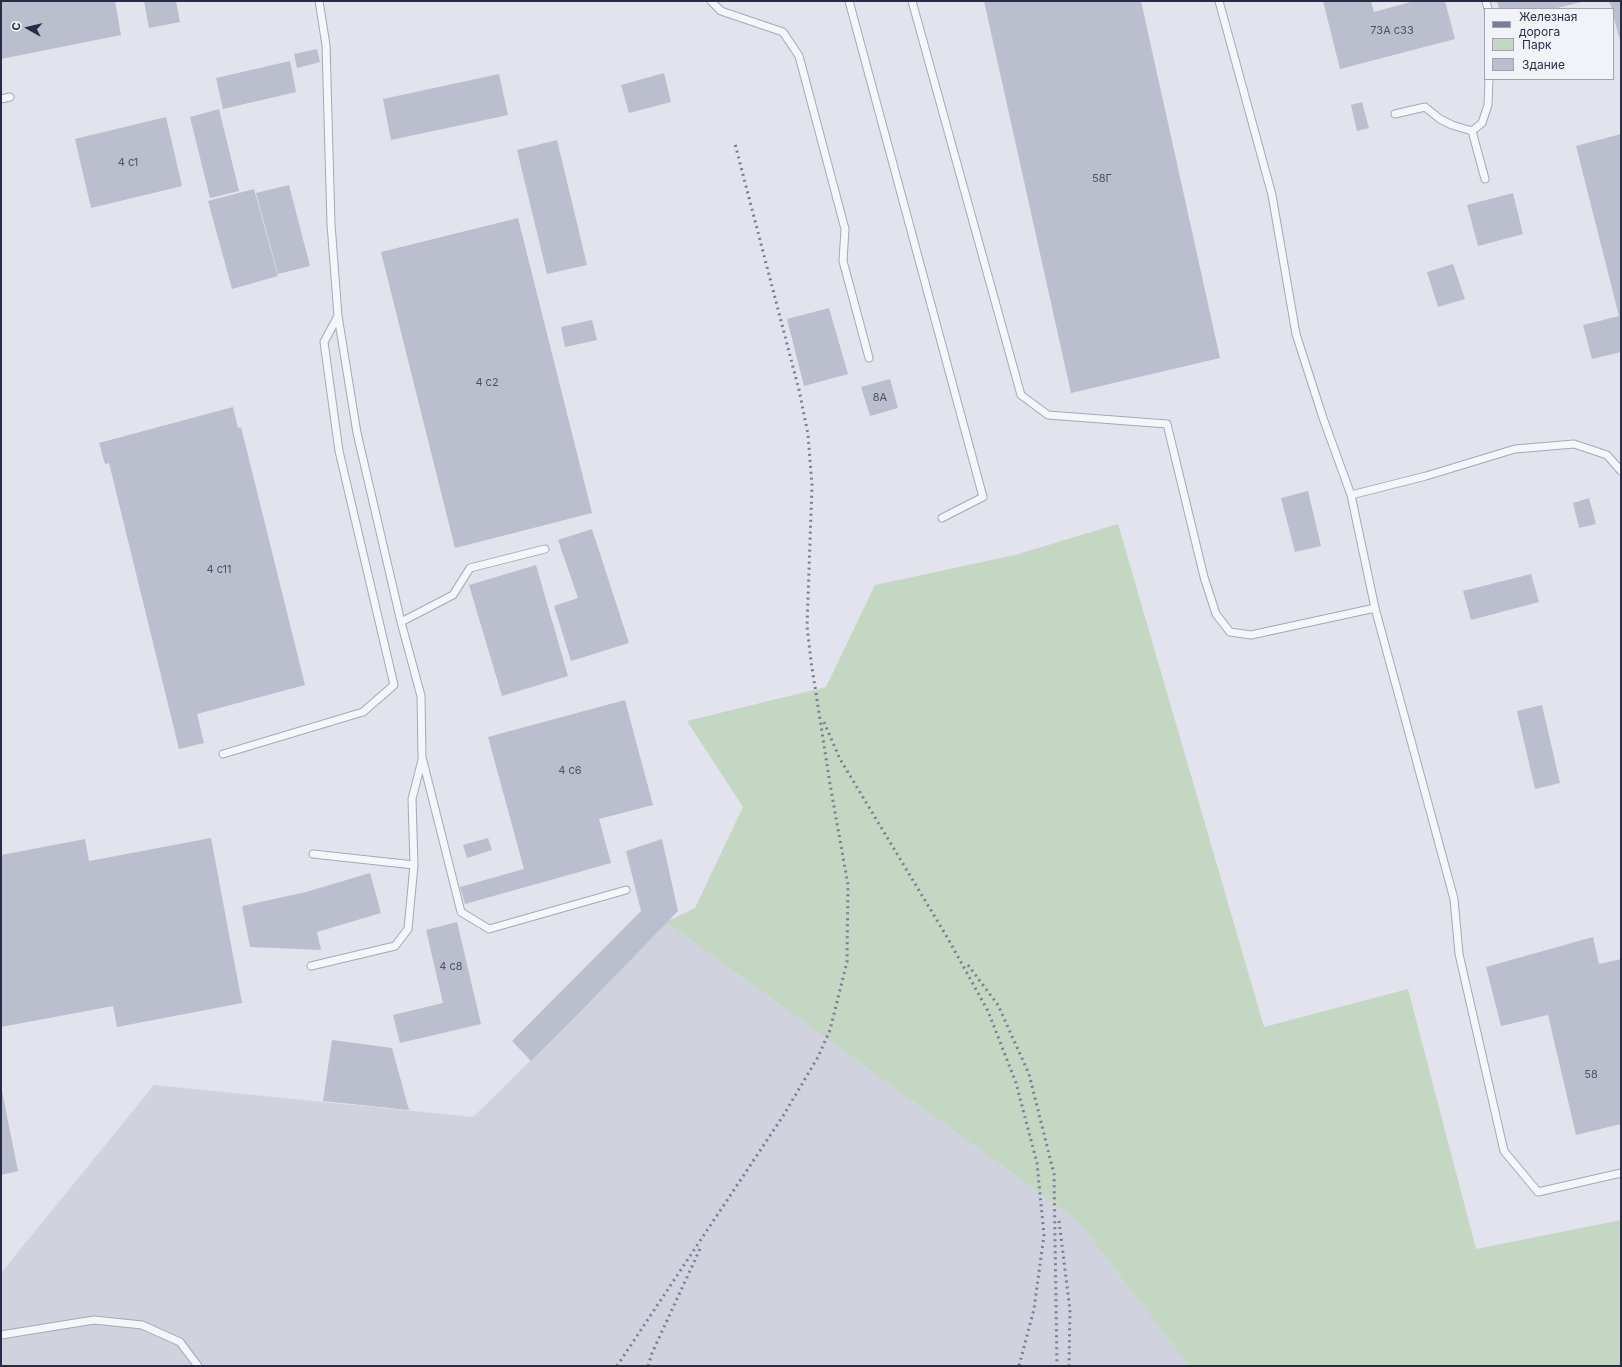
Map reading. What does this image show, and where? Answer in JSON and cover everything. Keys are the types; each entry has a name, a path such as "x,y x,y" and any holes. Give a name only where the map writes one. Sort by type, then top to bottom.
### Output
{"lane":[{"path":"319,1 326,45 331,224 338,316 357,433 401,622 421,696 422,758 461,912 489,929 626,890"},
{"path":"711,1 721,11 783,32 799,56 845,229 843,261 869,358"},
{"path":"849,1 983,497 942,518"},
{"path":"912,1 1021,395 1048,415 1167,424 1204,577 1216,614 1230,632 1250,635 1376,608"},
{"path":"1219,1 1272,195 1296,334 1323,418 1351,495 1376,608 1454,899 1459,954 1504,1151 1538,1192 1621,1173"},
{"path":"1472,131 1482,123 1488,104 1489,80"},
{"path":"1,99 10,97"},
{"path":"1395,114 1425,106 1440,119 1452,125 1472,131"},
{"path":"1472,131 1485,179"},
{"path":"223,754 363,712 394,685 339,451 324,342 338,316"},
{"path":"1351,495 1426,476 1522,448 1574,444 1607,455 1621,471"},
{"path":"401,622 453,595 470,568 545,548"},
{"path":"311,966 395,946 408,929 414,865 412,799 422,758"},
{"path":"313,854 414,865"},
{"path":"1,1335 94,1320 142,1325 180,1342 198,1366"}],"shaded area":[{"path":"666,922 1078,1221 1189,1366 1,1366 1,1273 154,1085 473,1117 581,1011"}],"green space":[{"path":"1118,524 1264,1027 1408,989 1476,1249 1621,1220 1621,1366 1189,1366 1078,1221 666,922 695,908 743,807 687,721 826,687 875,585 1015,555"}],"building":[{"path":"1,1 115,1 121,35 1,59"},
{"path":"144,1 176,1 180,22 149,28"},
{"path":"984,1 1141,1 1220,358 1071,393"},
{"path":"1323,1 1371,1 1374,12 1414,1 1445,1 1455,39 1340,69"},
{"path":"1497,1 1581,1 1557,8 1499,8"},
{"path":"1609,1 1621,1 1621,44 1614,19 1614,8 1612,8"},
{"path":"317,49 320,62 297,68 294,54"},
{"path":"290,61 296,92 223,109 216,78"},
{"path":"664,73 671,102 629,113 621,85"},
{"path":"499,74 508,115 391,140 383,99"},
{"path":"1362,102 1369,128 1357,131 1351,105"},
{"path":"219,109 239,191 210,198 190,117"},
{"path":"166,117 182,186 91,208 75,139"},
{"path":"1621,134 1621,352 1592,359 1583,325 1619,316 1576,146"},
{"path":"557,140 587,265 547,274 517,150"},
{"path":"289,185 310,266 278,274 256,193"},
{"path":"254,189 278,276 232,289 208,201"},
{"path":"1513,193 1523,234 1478,246 1467,205"},
{"path":"518,218 592,513 455,548 381,252"},
{"path":"1453,264 1465,299 1438,307 1427,272"},
{"path":"829,308 848,374 804,386 787,319"},
{"path":"592,320 597,340 565,347 561,327"},
{"path":"890,379 898,408 870,416 861,387"},
{"path":"233,407 238,428 241,427 305,685 197,714 204,743 179,749 109,463 105,464 99,443"},
{"path":"1308,491 1321,546 1295,552 1281,498"},
{"path":"1589,498 1596,524 1579,528 1573,503"},
{"path":"592,529 629,643 571,661 554,606 578,598 558,540"},
{"path":"536,565 568,676 502,696 469,585"},
{"path":"1531,574 1539,602 1471,620 1463,591"},
{"path":"625,700 653,805 599,819 611,863 465,904 460,887 524,869 488,737"},
{"path":"1542,705 1560,783 1535,789 1517,711"},
{"path":"211,838 242,1003 117,1027 113,1006 1,1027 1,855 85,839 89,861"},
{"path":"488,838 492,850 467,858 463,845"},
{"path":"662,839 678,911 531,1061 512,1041 641,911 626,851"},
{"path":"370,873 381,913 317,932 321,950 250,947 242,906 306,892"},
{"path":"457,922 481,1024 400,1043 393,1015 443,1003 426,930"},
{"path":"1593,937 1599,964 1621,959 1621,1124 1576,1135 1548,1015 1501,1026 1486,967"},
{"path":"332,1040 392,1048 409,1110 323,1101"},
{"path":"1,1086 18,1171 1,1175"}],"railway":[{"path":"617,1366 783,1116 818,1057 830,1030 847,962 848,885 830,784 807,626 812,486 808,434 799,390 735,144"},
{"path":"824,722 840,759 947,937 988,1011 1016,1083 1037,1163 1044,1235 1034,1309 1019,1366"},
{"path":"968,965 998,1005 1029,1074 1054,1174 1057,1366"},
{"path":"1059,1221 1070,1310 1069,1366"},
{"path":"648,1366 652,1353 700,1249"}]}
